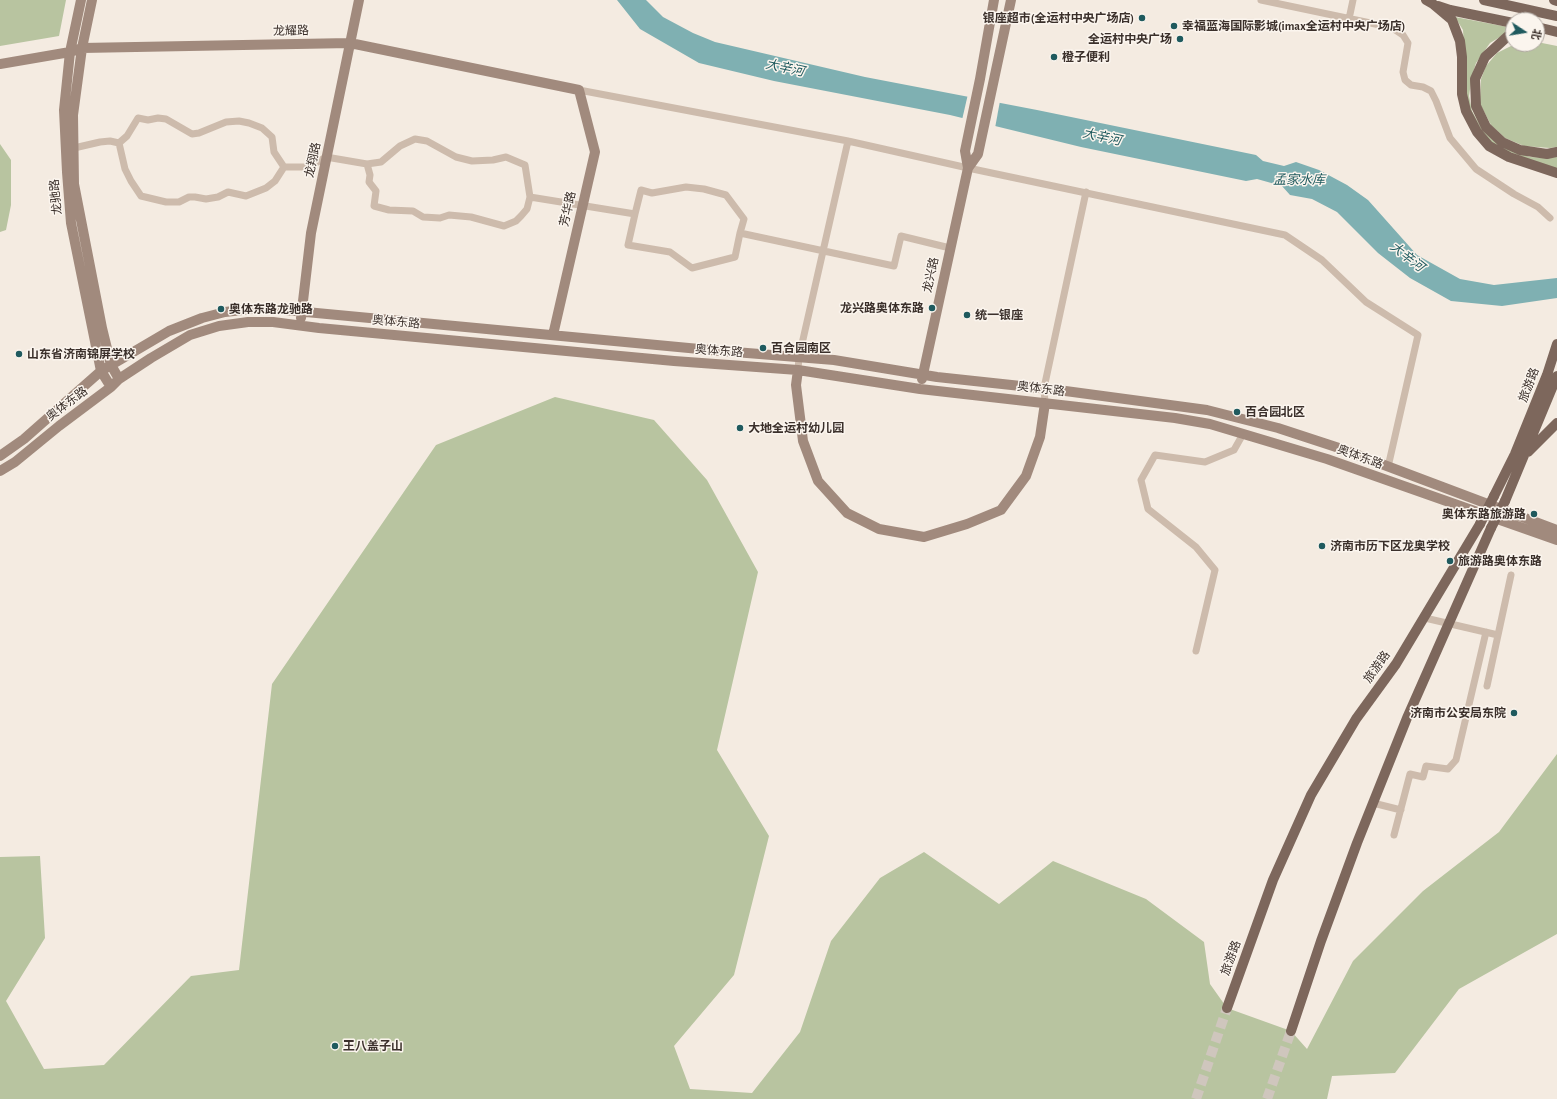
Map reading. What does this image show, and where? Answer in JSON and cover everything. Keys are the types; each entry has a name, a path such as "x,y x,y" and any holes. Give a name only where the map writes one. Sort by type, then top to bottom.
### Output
{"main road":[{"name":"龙驰路","path":"81,0 70,52 64,110 67,172 71,223 101,371 111,387"},
{"name":"龙驰路","path":"92,0 82,48 73,115 74,184 102,328 111,365 119,379"},
{"name":"龙翔路","path":"301,326 311,233 359,0"},
{"name":"龙兴路","path":"920,388 968,168 965,151 994,0"},
{"name":"龙兴路","path":"968,168 978,154 1011,0"},
{"path":"1484,0 1557,16"},
{"path":"1429,2 1450,10 1505,21"},
{"path":"1429,2 1452,20 1460,41 1462,57 1462,94 1466,111 1477,132 1489,146 1509,157 1557,173"},
{"path":"1545,27 1557,27"},
{"path":"1545,29 1557,32"},
{"path":"1505,39 1485,57 1475,79 1476,106 1486,127 1502,142 1520,150 1547,154 1557,152"},
{"name":"龙耀路","path":"0,64 70,52 82,48 350,43 579,90"},
{"name":"芳华路","path":"553,335 595,152 579,90"},
{"path":"0,456 24,439 101,371 170,331 202,318 225,312 252,309 302,311 834,360 937,377 1044,388 1208,410 1278,428 1339,448 1557,530"},
{"name":"奥体东路","path":"0,471 15,462 59,426 111,387 119,379 190,335 219,326 248,322 273,322 301,326 674,361 798,370 920,388 1175,418 1210,424 1327,459 1557,540"},
{"name":"旅游路","path":"1227,1008 1273,880 1311,795 1356,719 1396,664 1480,524 1515,454 1547,375 1557,344"},
{"path":"798,370 796,385 803,441 818,481 847,513 879,529 924,536 967,524 1001,510 1026,476 1040,437 1045,403"},
{"name":"旅游路","path":"1291,1031 1320,941 1373,803 1448,624 1524,457 1557,376"},
{"path":"1524,457 1557,423"}],"street":[{"path":"1261,0 1380,25 1394,29 1403,35 1408,43 1403,72 1405,80 1411,85 1423,87 1431,91 1450,138 1476,169 1514,194 1538,207 1550,218"},
{"path":"1349,19 1353,0"},
{"path":"579,90 848,140 968,168 1285,235 1322,260 1366,302 1418,335 1388,467"},
{"path":"119,143 127,136 138,118 148,120 158,118 166,119 192,134 199,133 226,122 239,121 262,128 272,138 274,152 284,167"},
{"path":"284,167 309,167 326,157 367,164 381,162 400,146 415,139 427,141 456,157 472,161 493,160 506,157 525,165 530,197 527,209 521,216 516,221 504,226 470,217 448,215 440,218 423,217 413,211 389,210 374,206 376,191 369,182 370,175 367,164"},
{"path":"798,370 799,357 848,140"},
{"path":"74,148 100,142 110,141 119,143"},
{"path":"119,143 125,169 141,196 166,202 179,202 189,197 206,199 218,197 228,192 246,196 266,188 275,181 284,167"},
{"path":"686,187 704,189 726,195 744,219 740,233 735,258 692,268 670,252 628,245 641,190 652,193 686,187"},
{"path":"1045,403 1044,388 1086,192"},
{"path":"530,197 583,204 635,214"},
{"path":"740,233 894,266 901,236 950,248"},
{"path":"1196,652 1215,570 1196,547 1148,509 1141,480 1156,455 1205,462 1234,450 1243,434"},
{"path":"1487,686 1511,575"},
{"path":"1424,618 1498,635"},
{"path":"1394,835 1410,774 1423,777 1426,766 1448,769 1456,760 1486,632"},
{"path":"1373,803 1401,810"}],"green space":[{"path":"0,0 66,0 59,36 0,46"},
{"path":"1455,17 1505,26 1505,34 1490,43 1476,63 1472,76 1469,96 1472,111 1482,129 1502,147 1530,157 1549,158 1557,156 1557,170 1496,147 1486,138 1468,110 1463,30"},
{"path":"1545,44 1557,46 1557,147 1550,148 1524,146 1505,138 1491,125 1480,104 1481,79 1486,66 1497,53 1505,49 1505,52 1545,52"},
{"path":"0,144 11,160 11,205 6,230 0,232"},
{"path":"555,397 654,420 707,480 758,572 717,750 769,836 734,975 674,1046 690,1089 752,1093 800,1032 831,941 880,878 924,852 999,904 1053,861 1146,899 1204,942 1210,984 1227,1008 1291,1031 1307,1049 1353,961 1423,891 1499,832 1557,754 1557,934 1459,989 1395,1073 1332,1076 1327,1099 0,1099 0,857 40,856 45,938 6,1001 44,1069 104,1065 191,976 239,970 272,684 436,445"}],"water":[{"name":"孟家水库","path":"617,0 646,0 663,17 693,33 715,42 865,77 1037,110 1256,155 1263,161 1284,166 1296,162 1319,170 1347,185 1368,200 1417,255 1460,279 1494,285 1557,278 1557,298 1502,306 1451,301 1410,278 1378,253 1337,212 1312,199 1290,195 1282,186 1257,179 1246,181 1081,147 950,115 774,81 699,63 640,29"}],"pier":[{"path":"968,94 1000,101 995,128 962,120"}],"tunnel":[{"path":"1196,1099 1227,1008"},
{"path":"1267,1099 1291,1031"}],"place":[{"name":"银座超市(全运村中央广场店)","path":"1142,18"},
{"name":"幸福蓝海国际影城(imax全运村中央广场店)","path":"1174,26"},
{"name":"全运村中央广场","path":"1180,39"},
{"name":"橙子便利","path":"1054,57"},
{"name":"龙兴路奥体东路","path":"932,308"},
{"name":"奥体东路龙驰路","path":"221,309"},
{"name":"统一银座","path":"967,315"},
{"name":"百合园南区","path":"763,348"},
{"name":"山东省济南锦屏学校","path":"19,354"},
{"name":"百合园北区","path":"1237,412"},
{"name":"大地全运村幼儿园","path":"740,428"},
{"name":"奥体东路旅游路","path":"1534,514"},
{"name":"济南市历下区龙奥学校","path":"1322,546"},
{"name":"旅游路奥体东路","path":"1450,561"},
{"name":"济南市公安局东院","path":"1514,713"},
{"name":"王八盖子山","path":"335,1046"}],"water label":[{"name":"大辛河","path":"785,68"},
{"name":"大辛河","path":"1102,137"},
{"name":"大辛河","path":"1407,257"}]}
